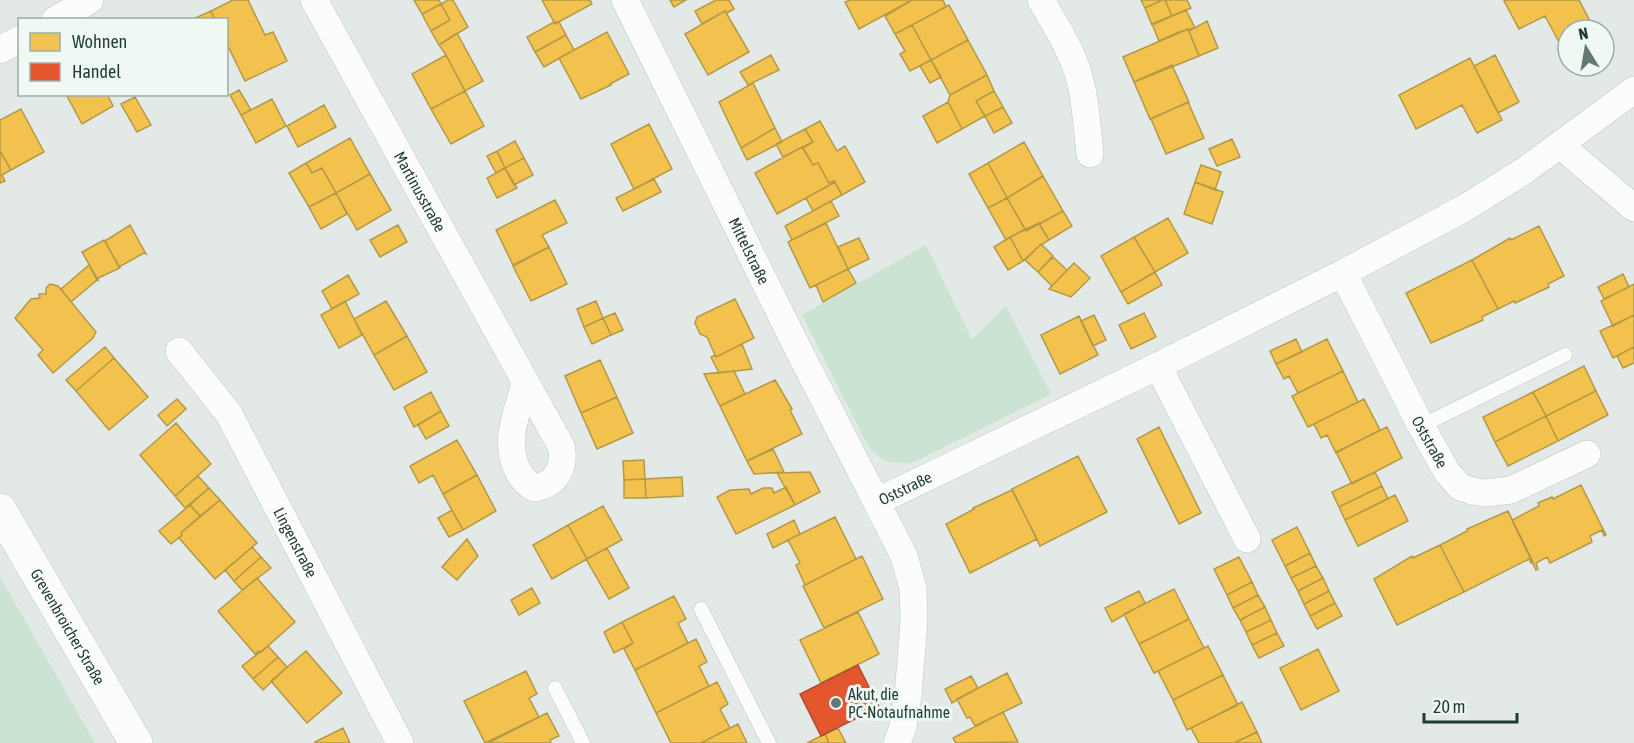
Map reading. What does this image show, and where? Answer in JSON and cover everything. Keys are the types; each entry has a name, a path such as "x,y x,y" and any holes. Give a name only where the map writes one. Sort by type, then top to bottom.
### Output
{"street":[{"path":"58,18 90,0"},
{"name":"Martinusstraße","path":"315,0 525,384"},
{"name":"Mittelstraße","path":"625,0 793,339 878,501"},
{"path":"1041,0 1066,43 1075,64 1082,87 1090,154"},
{"path":"0,50 18,40"},
{"name":"Oststraße","path":"897,743 903,727 908,696 914,595 904,556 878,501 1158,366 1343,273 1463,209 1524,171 1634,90"},
{"path":"1560,145 1634,208"},
{"name":"Oststraße","path":"1343,273 1422,426 1451,478 1460,487 1478,493 1511,490 1587,454"},
{"name":"Lingenstraße","path":"179,351 230,414 400,743"},
{"path":"1158,366 1247,539"},
{"name":"Grevenbroicher Straße","path":"0,510 136,743"}],"lane":[{"path":"1422,426 1565,355"},
{"path":"701,609 769,743"},
{"path":"555,688 583,743"}],"green space":[{"path":"926,245 972,340 1006,306 1051,394 912,463 891,462 877,455 867,444 802,315"},
{"path":"0,577 95,743 0,743"}],"building: Wohnen":[{"path":"233,0 248,0 265,35 273,32 287,61 245,81 228,46 228,18 214,18 211,11"},
{"path":"414,0 439,0 441,4 422,14"},
{"path":"453,0 468,27 439,45 431,31 450,20 441,4"},
{"path":"542,0 590,0 592,4 555,24"},
{"path":"670,0 686,0 674,7"},
{"path":"716,0 729,0 734,9 727,13 725,11 702,24 695,11"},
{"path":"851,0 912,0 859,29 845,2"},
{"path":"912,0 943,0 946,7 895,34 885,16"},
{"path":"1141,0 1162,0 1145,8"},
{"path":"1165,0 1172,16 1152,25 1145,8"},
{"path":"1165,0 1187,0 1191,8 1172,16"},
{"path":"1579,0 1588,18 1556,18 1556,36 1545,16 1519,29 1504,1"},
{"path":"441,4 450,20 431,31 422,14"},
{"path":"949,5 968,40 931,60 912,25"},
{"path":"1186,10 1195,28 1159,41 1152,24"},
{"path":"211,11 214,18 195,18"},
{"path":"725,11 749,52 708,75 685,34"},
{"path":"1207,21 1218,48 1199,56 1189,31"},
{"path":"554,22 559,22 566,35 535,52 527,37"},
{"path":"912,25 931,60 910,71 900,54 905,51 895,34"},
{"path":"1188,29 1199,56 1134,82 1123,57"},
{"path":"607,32 629,74 581,99 559,58"},
{"path":"457,33 483,81 465,91 439,45"},
{"path":"566,35 574,50 544,67 535,52"},
{"path":"968,40 987,75 950,95 931,60"},
{"path":"446,55 465,91 431,109 412,74"},
{"path":"771,55 779,70 748,85 740,72"},
{"path":"1495,55 1519,102 1498,113 1474,66"},
{"path":"1470,58 1502,120 1477,133 1462,105 1416,129 1399,95"},
{"path":"931,60 941,77 930,83 920,66"},
{"path":"1172,65 1189,102 1150,119 1134,82"},
{"path":"987,75 994,91 976,101 985,116 962,129 948,102 950,95"},
{"path":"753,83 775,128 741,148 719,102"},
{"path":"239,90 251,110 241,115 230,95"},
{"path":"465,91 484,126 451,144 431,109"},
{"path":"994,91 1003,107 985,116 976,101"},
{"path":"67,96 108,96 113,106 82,124"},
{"path":"135,97 151,125 137,132 121,104"},
{"path":"272,99 286,126 256,143 241,115"},
{"path":"948,102 962,129 937,143 923,116"},
{"path":"1188,102 1204,138 1166,154 1151,119"},
{"path":"324,105 336,127 298,147 287,126"},
{"path":"1003,107 1012,123 994,133 985,116"},
{"path":"21,109 44,152 11,170 0,151 0,120"},
{"path":"820,121 837,151 845,146 865,182 842,195 834,181 829,183 818,163 813,165 803,148 813,142 805,129"},
{"path":"649,124 672,169 634,189 611,144"},
{"path":"775,128 782,142 747,160 741,148"},
{"path":"805,129 813,142 783,157 776,144"},
{"path":"350,138 370,174 336,193 322,168 312,173 306,163"},
{"path":"1232,139 1240,157 1217,166 1209,149"},
{"path":"515,141 524,158 505,168 497,151"},
{"path":"1024,142 1043,176 1007,198 988,163"},
{"path":"802,147 813,165 818,163 829,183 835,182 777,214 755,173"},
{"path":"0,151 11,170 2,175 5,181 0,183"},
{"path":"497,151 505,168 496,173 487,156"},
{"path":"524,158 533,175 514,185 505,168"},
{"path":"306,163 312,173 322,168 336,193 309,207 289,173"},
{"path":"988,163 1007,198 988,208 969,174"},
{"path":"1201,165 1221,172 1215,190 1195,182"},
{"path":"505,168 517,188 497,198 487,178"},
{"path":"370,174 391,210 357,230 336,193"},
{"path":"1043,176 1063,211 1026,231 1007,198"},
{"path":"654,179 661,192 623,211 616,198"},
{"path":"835,182 842,195 813,211 806,198"},
{"path":"1195,182 1223,192 1212,224 1184,214"},
{"path":"336,193 347,214 321,229 309,207"},
{"path":"1007,198 1025,229 1006,240 988,208"},
{"path":"555,200 567,223 542,235 549,247 513,265 496,230"},
{"path":"831,201 839,216 792,240 785,226"},
{"path":"1063,211 1072,226 1049,240 1039,224"},
{"path":"1168,218 1188,253 1155,272 1134,237"},
{"path":"826,223 848,269 810,288 788,242"},
{"path":"1039,223 1049,240 1023,261 1010,237"},
{"path":"130,225 146,254 119,267 105,241"},
{"path":"398,225 407,242 380,257 370,240"},
{"path":"1539,226 1564,276 1548,284 1549,287 1498,309 1472,260 1510,238 1511,240"},
{"path":"1010,237 1023,261 1008,270 994,247"},
{"path":"1134,237 1155,272 1121,292 1101,256"},
{"path":"859,238 869,259 848,269 838,247"},
{"path":"104,240 120,268 98,280 82,252"},
{"path":"1041,244 1053,256 1038,272 1025,260"},
{"path":"549,247 567,284 531,301 513,266"},
{"path":"1053,257 1067,270 1052,286 1038,272"},
{"path":"1472,260 1498,309 1482,317 1483,320 1431,343 1406,293"},
{"path":"1074,263 1090,278 1071,297 1049,289"},
{"path":"89,265 97,280 71,302 61,289"},
{"path":"848,269 856,283 823,302 816,285"},
{"path":"1155,272 1162,285 1128,304 1121,292"},
{"path":"1623,274 1629,287 1604,299 1598,287"},
{"path":"348,275 359,294 332,309 322,291"},
{"path":"50,284 58,286 96,332 93,338 53,373 38,355 43,350 15,318 31,299 40,298 39,294 46,294 46,288"},
{"path":"1634,284 1634,315 1613,326 1601,301"},
{"path":"735,299 754,338 716,357 707,337 700,334 695,323 697,317"},
{"path":"345,301 362,335 339,348 321,315"},
{"path":"386,301 407,336 374,355 354,319"},
{"path":"596,301 603,318 584,327 577,309"},
{"path":"615,313 623,330 611,335 603,318"},
{"path":"1144,313 1156,337 1131,349 1119,325"},
{"path":"1094,315 1106,340 1093,346 1081,321"},
{"path":"1634,315 1634,347 1613,358 1600,331"},
{"path":"1079,316 1098,355 1060,374 1041,335"},
{"path":"603,318 611,335 592,344 584,327"},
{"path":"407,336 427,372 394,390 374,355"},
{"path":"1296,339 1302,352 1276,364 1270,351"},
{"path":"1327,339 1343,371 1298,393 1289,376 1284,379 1276,364"},
{"path":"742,344 752,369 719,373 711,357 715,355 716,357"},
{"path":"105,347 114,358 76,391 66,380"},
{"path":"1634,347 1634,363 1623,368 1617,356"},
{"path":"114,358 148,397 109,430 76,391"},
{"path":"600,360 617,397 581,413 565,376"},
{"path":"1584,366 1596,391 1546,416 1533,392"},
{"path":"734,371 745,394 720,406 704,374"},
{"path":"1343,371 1358,402 1308,427 1292,396"},
{"path":"775,380 792,409 790,410 802,434 747,461 720,406"},
{"path":"1596,391 1608,415 1558,441 1546,416"},
{"path":"431,392 441,411 414,427 404,407"},
{"path":"1533,392 1546,416 1495,442 1483,417"},
{"path":"617,397 633,433 597,449 581,413"},
{"path":"177,399 186,409 167,426 158,415"},
{"path":"1364,399 1380,430 1336,453 1327,435 1321,438 1314,424"},
{"path":"441,411 449,426 426,439 418,425"},
{"path":"1546,416 1558,441 1508,466 1495,442"},
{"path":"176,423 211,464 175,496 140,455"},
{"path":"1159,427 1201,513 1179,524 1137,439"},
{"path":"1387,427 1402,458 1352,484 1336,452"},
{"path":"457,440 477,475 443,494 433,475 419,483 410,466"},
{"path":"773,449 784,472 754,474 747,461"},
{"path":"1078,456 1107,512 1040,546 1012,489"},
{"path":"644,460 645,479 624,480 623,461"},
{"path":"810,472 820,492 795,505 777,473"},
{"path":"1375,472 1382,486 1339,507 1332,492"},
{"path":"477,475 496,511 463,530 443,494"},
{"path":"198,476 209,488 185,508 175,496"},
{"path":"682,477 683,496 646,498 645,479"},
{"path":"645,479 646,498 624,498 624,480"},
{"path":"1581,485 1606,535 1604,536 1602,530 1590,536 1592,542 1550,563 1547,557 1536,563 1538,569 1536,570 1512,520 1539,506 1538,503 1552,497 1553,499"},
{"path":"1382,486 1388,499 1345,520 1339,507"},
{"path":"786,487 795,505 736,534 717,497 730,490 749,489 751,494 763,488 772,488 774,493"},
{"path":"209,488 220,500 200,516 190,505"},
{"path":"1012,490 1037,539 970,573 946,524 973,508"},
{"path":"1395,495 1408,521 1358,546 1345,520"},
{"path":"220,500 257,543 215,579 179,538 181,533"},
{"path":"190,505 200,516 171,544 159,531"},
{"path":"603,506 622,540 587,559 568,525"},
{"path":"452,510 463,530 449,537 438,518"},
{"path":"1508,511 1533,562 1531,563 1529,559 1464,592 1440,545 1467,529"},
{"path":"835,517 856,559 805,585 796,565 800,563 788,540"},
{"path":"794,520 800,534 773,548 767,534"},
{"path":"568,525 587,559 552,579 533,545"},
{"path":"1297,527 1310,553 1285,566 1272,540"},
{"path":"467,539 478,556 457,580 442,567"},
{"path":"1440,545 1464,592 1397,625 1374,579 1412,556 1413,558"},
{"path":"252,547 261,557 234,581 225,570"},
{"path":"607,548 629,588 609,599 586,559"},
{"path":"1310,553 1316,566 1291,578 1285,566"},
{"path":"862,556 883,599 824,628 803,586"},
{"path":"261,557 271,568 242,590 234,581"},
{"path":"1239,557 1252,582 1227,595 1214,569"},
{"path":"1316,566 1323,578 1298,591 1291,578"},
{"path":"257,578 295,622 261,652 255,654 218,611"},
{"path":"1323,578 1329,591 1304,604 1298,591"},
{"path":"1252,582 1258,595 1233,608 1227,595"},
{"path":"532,588 540,603 519,615 511,600"},
{"path":"1174,589 1189,619 1139,644 1124,614"},
{"path":"1139,591 1145,603 1112,622 1105,608"},
{"path":"1329,591 1335,603 1310,616 1304,604"},
{"path":"1258,595 1265,607 1240,620 1233,608"},
{"path":"674,596 686,619 678,623 688,643 635,670 624,649 633,643 622,622"},
{"path":"1335,603 1342,616 1317,629 1310,616"},
{"path":"1265,607 1271,620 1246,632 1240,620"},
{"path":"858,612 879,654 821,683 800,640"},
{"path":"1189,619 1204,648 1154,673 1139,644"},
{"path":"1271,620 1277,633 1252,645 1246,632"},
{"path":"622,622 633,643 614,653 604,632"},
{"path":"1277,633 1284,646 1259,658 1252,645"},
{"path":"696,639 707,662 699,666 709,686 656,713 635,670"},
{"path":"268,646 278,657 253,679 242,666"},
{"path":"1208,646 1223,675 1173,700 1158,671"},
{"path":"1318,649 1339,691 1301,710 1280,668"},
{"path":"306,651 342,693 307,723 271,681"},
{"path":"278,657 287,667 263,690 253,679"},
{"path":"526,671 537,694 529,698 539,717 485,743 464,701"},
{"path":"1007,673 1022,703 975,726 970,717 967,718 957,699"},
{"path":"1223,675 1238,705 1187,730 1173,700"},
{"path":"971,676 978,688 952,703 945,689"},
{"path":"717,682 728,704 720,709 730,728 701,743 671,743 656,713"},
{"path":"1242,702 1257,732 1234,743 1199,743 1191,728"},
{"path":"1003,712 1018,742 956,743 953,738"},
{"path":"547,713 559,736 550,740 551,743 488,743"},
{"path":"738,724 747,743 701,743 730,728"},
{"path":"343,728 350,743 315,742"},
{"path":"838,728 846,743 829,743 825,734"},
{"path":"1257,732 1262,743 1234,743"},
{"path":"825,734 829,743 807,743"}],"building: Handel":[{"path":"858,665 879,707 821,736 800,694"}],"place":[{"name":"Akut, die PC-Notaufnahme","path":"836,703"}]}
